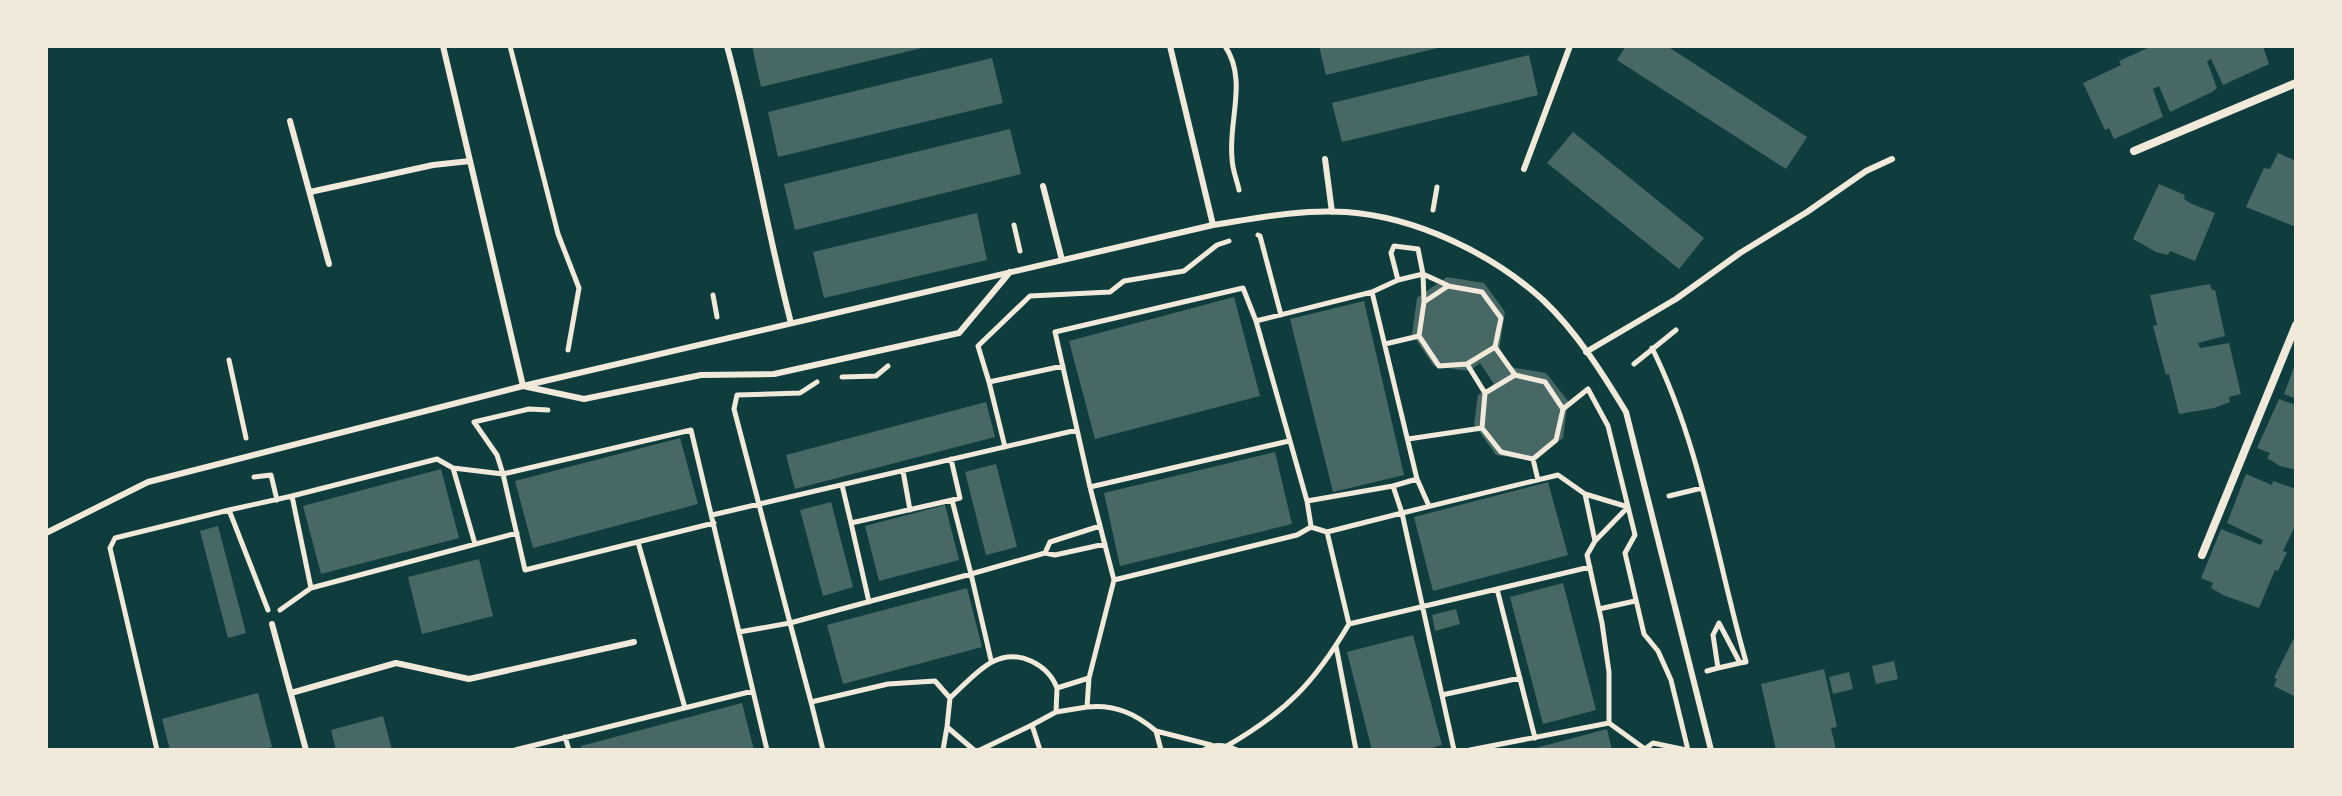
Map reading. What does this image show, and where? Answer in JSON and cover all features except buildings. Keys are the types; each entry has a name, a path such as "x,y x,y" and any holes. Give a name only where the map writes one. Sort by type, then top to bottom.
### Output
{"street":[{"path":"2134,151 2296,83"},
{"path":"2202,555 2296,325"}],"lane":[{"path":"443,46 523,386"},
{"path":"727,46 791,323"},
{"path":"1170,46 1213,225"},
{"path":"1524,169 1570,46"},
{"path":"290,121 329,264"},
{"path":"1325,159 1332,212"},
{"path":"1586,352 1676,299 1866,171 1892,159"},
{"path":"310,192 433,165 470,161"},
{"path":"1043,186 1062,260"},
{"path":"46,533 148,482 523,386 1213,225 1288,213 1348,212 1415,225 1490,261 1543,301 1586,352 1626,412 1711,750"},
{"path":"523,386 584,399 701,375 774,374 959,333 1010,272"},
{"path":"272,624 306,750"},
{"path":"291,693 396,663 469,679 634,642"}],"path":[{"path":"510,46 558,234 579,288 568,350"},
{"path":"1225,46 1234,59 1236,99 1231,158 1239,190"},
{"path":"1433,210 1437,187"},
{"path":"1014,225 1020,251"},
{"path":"1252,234 1260,236 1281,315"},
{"path":"965,348 978,346 1030,296 1110,292 1124,281 1184,271 1217,245 1240,237"},
{"path":"1256,321 1372,292 1398,280 1423,274 1448,286 1482,292 1501,318 1495,347 1467,364 1439,366 1419,336 1424,302 1423,274 1418,249 1394,246 1391,253 1398,280"},
{"path":"1424,302 1448,286"},
{"path":"1087,707 1089,678 1114,580 1055,332 1243,288 1256,321 1307,501 1311,527"},
{"path":"1372,292 1417,479 1429,506"},
{"path":"713,295 717,317"},
{"path":"1634,364 1676,330"},
{"path":"1385,344 1419,336"},
{"path":"978,346 1005,447"},
{"path":"1495,347 1515,375 1545,382 1563,409"},
{"path":"1652,348 1678,410 1702,488 1746,662 1706,672"},
{"path":"836,378 876,376 898,359"},
{"path":"229,360 246,438"},
{"path":"1467,364 1485,393 1482,428 1501,452 1533,459"},
{"path":"989,382 1063,366"},
{"path":"1485,393 1515,375"},
{"path":"725,394 800,393 823,378"},
{"path":"1470,750 1609,723 1645,750 1653,743 1687,750 1671,680 1658,651 1644,634 1635,601 1625,553 1635,535 1619,460 1608,426 1588,389 1563,409 1556,440 1533,459"},
{"path":"737,395 734,409 823,750"},
{"path":"555,411 529,409 474,422 497,455 525,570 714,523"},
{"path":"1408,439 1482,428"},
{"path":"157,750 110,548 115,538 437,459 453,468 503,474 691,430 767,750"},
{"path":"712,515 1077,430"},
{"path":"1090,487 1289,441"},
{"path":"851,523 960,498 951,459"},
{"path":"1533,459 1538,480"},
{"path":"453,468 475,544"},
{"path":"903,471 910,510"},
{"path":"254,477 271,475 277,500"},
{"path":"1114,580 1297,535 1311,527 1327,532 1558,475 1585,494 1628,507"},
{"path":"1307,501 1417,479"},
{"path":"842,485 869,602"},
{"path":"1393,486 1402,513 1454,750"},
{"path":"1669,496 1702,488"},
{"path":"1585,494 1595,541"},
{"path":"292,496 311,588"},
{"path":"952,500 991,660"},
{"path":"1609,723 1609,672 1587,555 1595,541 1628,507"},
{"path":"229,510 270,616 311,588 517,533"},
{"path":"1045,553 1050,542 1100,526"},
{"path":"1227,746 1292,701 1324,666 1349,624 1327,532"},
{"path":"638,542 685,708"},
{"path":"739,632 790,623 1045,553 1055,555 1105,544"},
{"path":"1349,624 1590,567"},
{"path":"1497,589 1535,738"},
{"path":"1599,609 1635,601"},
{"path":"1718,668 1713,635 1719,623 1740,663"},
{"path":"1336,646 1356,750"},
{"path":"943,750 950,698 991,660 1016,655 1035,662 1051,675 1057,688 1056,712"},
{"path":"1057,688 1089,678"},
{"path":"1442,695 1520,678"},
{"path":"811,702 888,684 935,681 950,698"},
{"path":"515,750 753,691"},
{"path":"980,750 1056,712 1101,705 1137,714 1156,731 1237,750"},
{"path":"1032,725 1040,750"},
{"path":"947,727 974,750"},
{"path":"1156,731 1161,750"},
{"path":"565,737 569,750"},
{"path":"1204,750 1211,745"}]}
